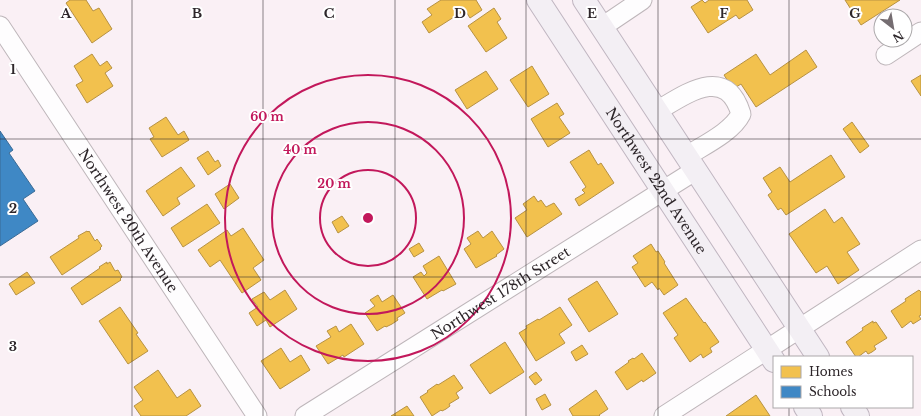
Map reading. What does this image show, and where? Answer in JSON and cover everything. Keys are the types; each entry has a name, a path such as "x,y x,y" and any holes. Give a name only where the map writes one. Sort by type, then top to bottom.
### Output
{"main road":[{"name":"Northwest 22nd Avenue","path":"538,0 770,356"},
{"path":"584,0 817,356"}],"street":[{"path":"602,27 642,0"},
{"name":"Northwest 20th Avenue","path":"0,26 6,49 257,416"},
{"path":"886,55 921,32"},
{"name":"Northwest 178th Street","path":"305,416 663,191 691,163 738,121 741,114 738,103 728,90 717,86 694,90 657,111"},
{"path":"664,416 770,356 799,328 921,250"}],"building: Homes":[{"path":"70,0 86,0 93,11 99,8 112,29 92,43 66,3"},
{"path":"441,0 476,0 482,10 470,18 465,10 429,33 422,22 432,15 427,9"},
{"path":"702,0 705,3 709,0 747,0 753,10 739,19 736,15 708,33 691,7"},
{"path":"845,0 900,0 888,8 873,8 873,17 861,25"},
{"path":"494,8 501,19 497,22 507,38 486,52 468,26"},
{"path":"806,50 817,67 756,107 741,84 733,89 724,75 756,54 770,75"},
{"path":"92,54 100,66 107,61 112,68 105,73 113,86 87,103 76,85 83,81 74,66"},
{"path":"532,66 549,94 528,107 510,80"},
{"path":"486,71 498,89 467,109 455,90"},
{"path":"921,75 921,96 911,81"},
{"path":"557,103 564,114 559,117 570,133 548,147 531,119"},
{"path":"166,117 178,135 184,131 189,140 162,157 150,139 154,137 149,128"},
{"path":"852,122 869,146 860,153 843,129"},
{"path":"589,150 598,165 601,163 614,183 579,206 575,199 585,193 582,190 586,187 570,162"},
{"path":"208,151 215,162 218,160 221,166 208,175 197,158"},
{"path":"831,155 845,177 786,215 781,208 778,210 768,195 772,192 763,178 780,167 790,182"},
{"path":"181,167 195,186 177,198 180,204 163,216 146,191"},
{"path":"230,184 239,198 224,209 215,194"},
{"path":"534,196 538,202 541,200 546,207 554,203 562,214 527,237 515,218 527,210 523,204"},
{"path":"207,204 220,223 183,247 171,228"},
{"path":"825,209 834,223 842,217 860,244 847,252 859,270 838,284 827,266 816,273 789,234"},
{"path":"342,216 349,226 338,233 332,222"},
{"path":"243,228 264,260 253,268 261,280 242,293 220,260 210,267 198,250 227,230 231,236"},
{"path":"89,231 95,241 97,239 102,246 100,248 101,249 62,275 50,257"},
{"path":"478,231 483,238 492,231 504,249 496,255 497,256 476,268 464,249 471,244 467,238"},
{"path":"419,243 424,251 414,257 409,249"},
{"path":"651,244 656,252 658,251 678,285 664,295 652,282 645,287 632,267 638,263 633,256"},
{"path":"439,256 456,284 427,299 413,277 421,272 424,276 427,273 423,266"},
{"path":"107,262 107,264 110,262 115,271 118,270 122,277 120,279 121,280 82,305 71,288"},
{"path":"27,272 35,283 16,295 9,284"},
{"path":"597,281 618,314 589,332 568,299"},
{"path":"285,290 297,309 270,327 266,320 257,326 249,313 258,307 252,299 264,292 270,300"},
{"path":"919,290 921,292 921,315 919,316 921,319 913,324 911,321 902,328 891,311"},
{"path":"378,295 382,302 393,295 405,313 397,318 398,320 392,324 377,331 365,313 375,306 370,300"},
{"path":"686,298 719,342 710,348 712,352 703,358 701,354 690,362 674,338 678,335 663,313"},
{"path":"120,307 138,333 136,334 148,351 128,364 99,321"},
{"path":"560,307 572,325 559,334 565,343 536,361 519,333 527,328 526,326"},
{"path":"873,321 873,323 876,322 887,338 874,346 876,349 872,352 868,354 866,351 859,356 855,356 846,342 863,330 862,328"},
{"path":"351,324 364,344 344,357 343,355 328,364 316,346 331,337 327,331 336,326 339,332"},
{"path":"505,342 524,372 490,394 470,365"},
{"path":"582,345 588,354 576,361 571,352"},
{"path":"281,348 290,362 301,355 310,370 280,389 261,361"},
{"path":"642,353 656,373 627,390 615,372 629,362 628,361 633,358 634,359"},
{"path":"158,370 177,398 190,389 201,406 186,416 141,416 134,406 143,400 134,387"},
{"path":"536,372 542,380 535,385 529,377"},
{"path":"454,375 463,388 456,393 459,398 449,404 450,406 446,409 441,410 432,416 420,397 437,384 438,385"},
{"path":"596,390 608,409 599,415 600,416 573,416 569,409"},
{"path":"545,394 551,405 542,410 536,399"},
{"path":"756,395 770,416 726,416"},
{"path":"407,406 414,416 391,416"}],"building: Schools":[{"path":"0,131 13,150 9,153 35,191 23,199 38,221 0,246"}]}
